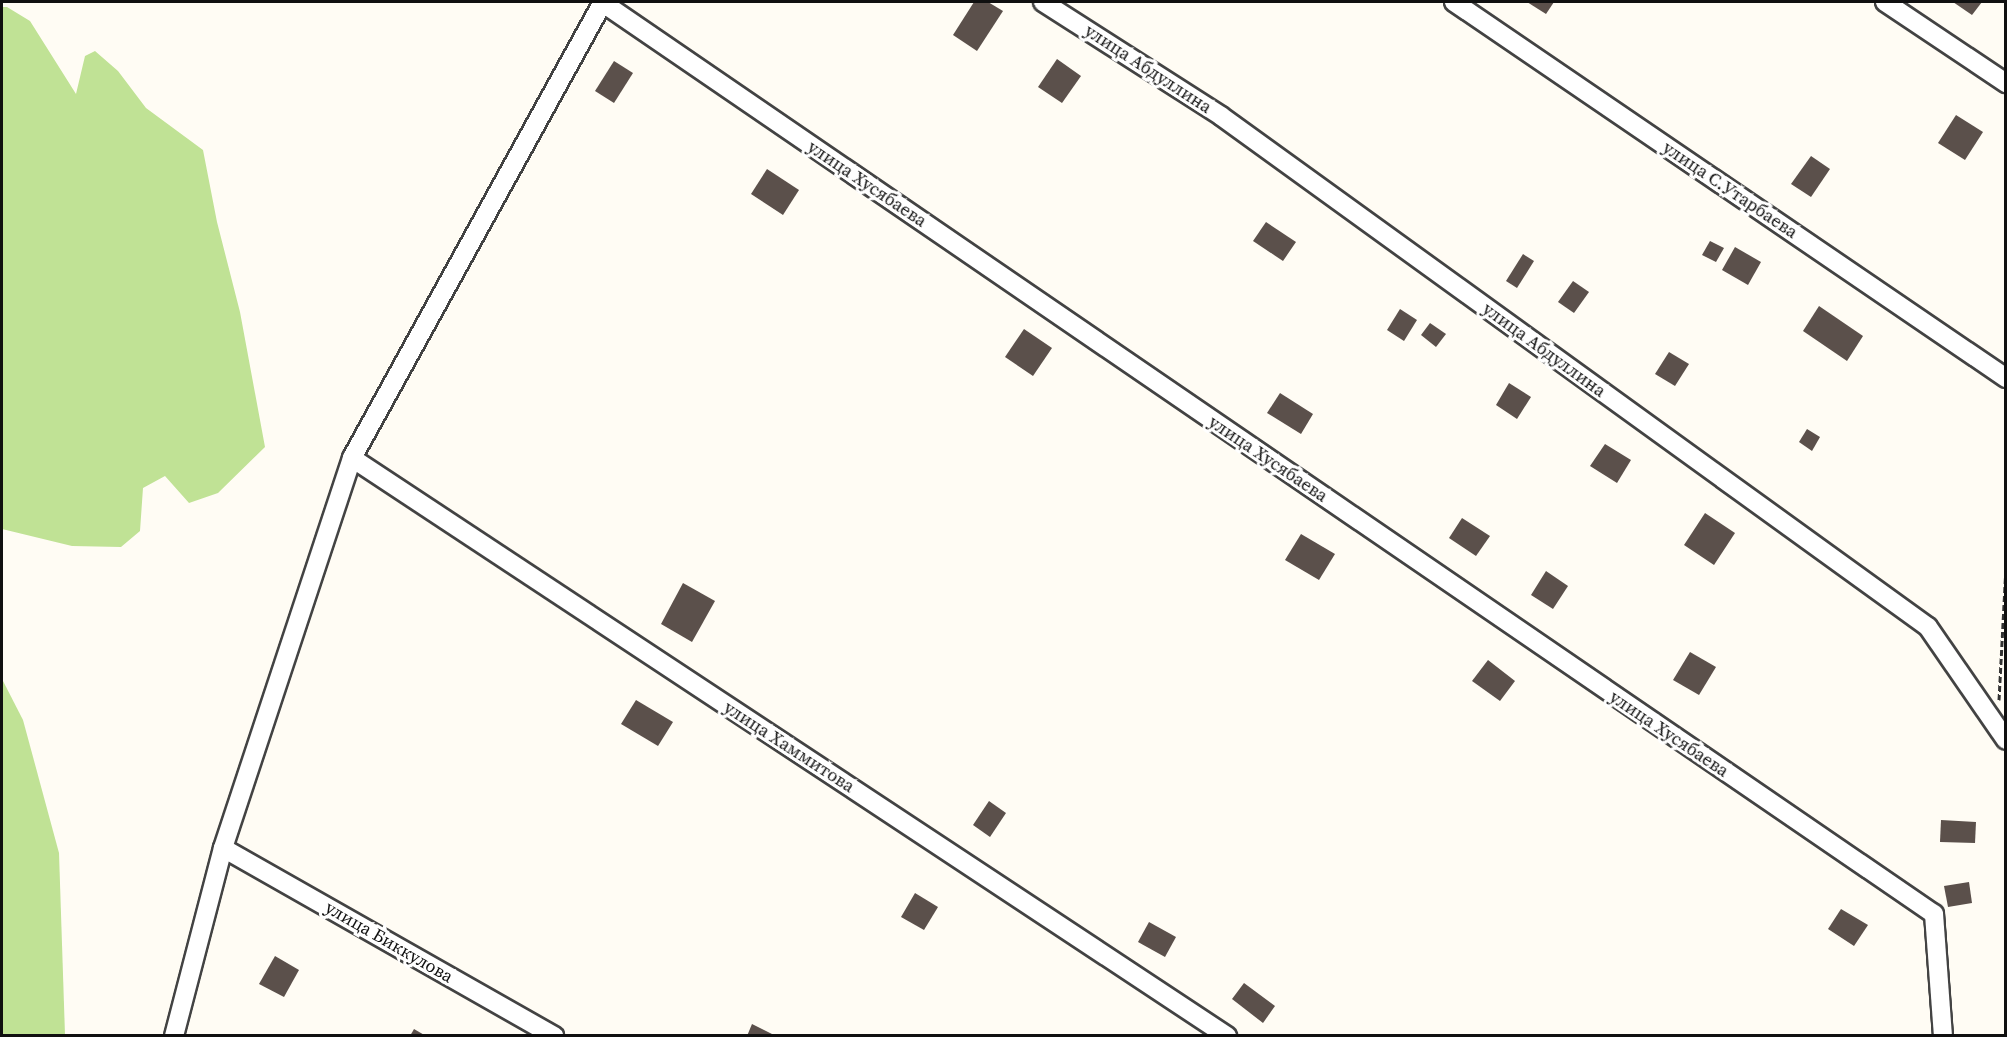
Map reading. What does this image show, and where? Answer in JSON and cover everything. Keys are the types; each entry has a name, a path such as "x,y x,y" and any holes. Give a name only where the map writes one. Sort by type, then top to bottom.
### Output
{"street":[{"path":"174,1035 224,848 352,458 603,2"},
{"name":"улица Хусябаева","path":"603,2 1934,914 1942,1035"},
{"name":"улица Абдуллина","path":"1043,2 1221,116 1928,627 2006,740"},
{"name":"улица С.Утарбаева","path":"1454,2 2006,378"},
{"path":"1885,2 2006,83"},
{"name":"улица Хаммитова","path":"352,458 1227,1035"},
{"name":"улица Биккулова","path":"224,848 554,1035"}],"path":[{"path":"2001,708 1999,699 2006,567"}],"green space":[{"path":"2,7 7,7 30,21 76,94 85,56 95,51 118,71 146,108 203,150 217,222 240,312 265,447 218,493 189,503 165,476 143,488 140,531 121,547 72,546 2,529"},
{"path":"2,679 23,720 59,853 65,1035 2,1035"}],"building":[{"path":"974,2 988,2 1003,11 977,51 953,35"},
{"path":"1527,2 1554,2 1546,14"},
{"path":"1953,2 1982,2 1972,15"},
{"path":"1057,59 1081,76 1062,103 1038,87"},
{"path":"614,61 633,73 614,103 595,91"},
{"path":"1956,115 1983,132 1965,160 1938,143"},
{"path":"1811,156 1830,169 1811,197 1791,184"},
{"path":"767,169 799,190 783,215 751,194"},
{"path":"1266,222 1296,242 1283,261 1253,241"},
{"path":"1710,241 1724,248 1716,262 1702,255"},
{"path":"1735,247 1761,262 1748,285 1722,270"},
{"path":"1523,254 1534,261 1517,288 1506,281"},
{"path":"1573,281 1589,292 1574,313 1558,302"},
{"path":"1819,306 1863,336 1847,361 1803,331"},
{"path":"1400,309 1417,320 1404,341 1387,330"},
{"path":"1430,323 1446,334 1436,347 1421,335"},
{"path":"1024,329 1052,348 1033,376 1005,357"},
{"path":"1669,352 1689,364 1675,386 1655,374"},
{"path":"1509,383 1531,397 1517,419 1496,405"},
{"path":"1280,393 1313,414 1301,434 1267,413"},
{"path":"1807,429 1820,437 1812,451 1799,442"},
{"path":"1605,444 1631,460 1617,483 1590,466"},
{"path":"1705,513 1735,533 1714,565 1684,545"},
{"path":"1462,518 1490,536 1476,556 1449,538"},
{"path":"1301,534 1335,554 1319,580 1285,560"},
{"path":"1546,571 1568,586 1553,609 1531,595"},
{"path":"683,583 715,601 692,642 661,624"},
{"path":"1690,652 1716,667 1699,695 1673,680"},
{"path":"1488,660 1515,681 1500,701 1472,681"},
{"path":"636,700 673,722 658,746 621,724"},
{"path":"989,801 1006,813 990,837 973,825"},
{"path":"1941,820 1976,822 1975,843 1940,842"},
{"path":"1969,882 1972,903 1948,907 1944,886"},
{"path":"915,893 938,907 924,930 901,917"},
{"path":"1841,909 1868,925 1854,946 1828,929"},
{"path":"1149,922 1176,937 1165,957 1138,942"},
{"path":"275,956 299,970 284,997 259,984"},
{"path":"1244,983 1275,1006 1263,1023 1232,999"},
{"path":"752,1024 776,1036 747,1036"},
{"path":"414,1029 426,1036 410,1036"}]}
